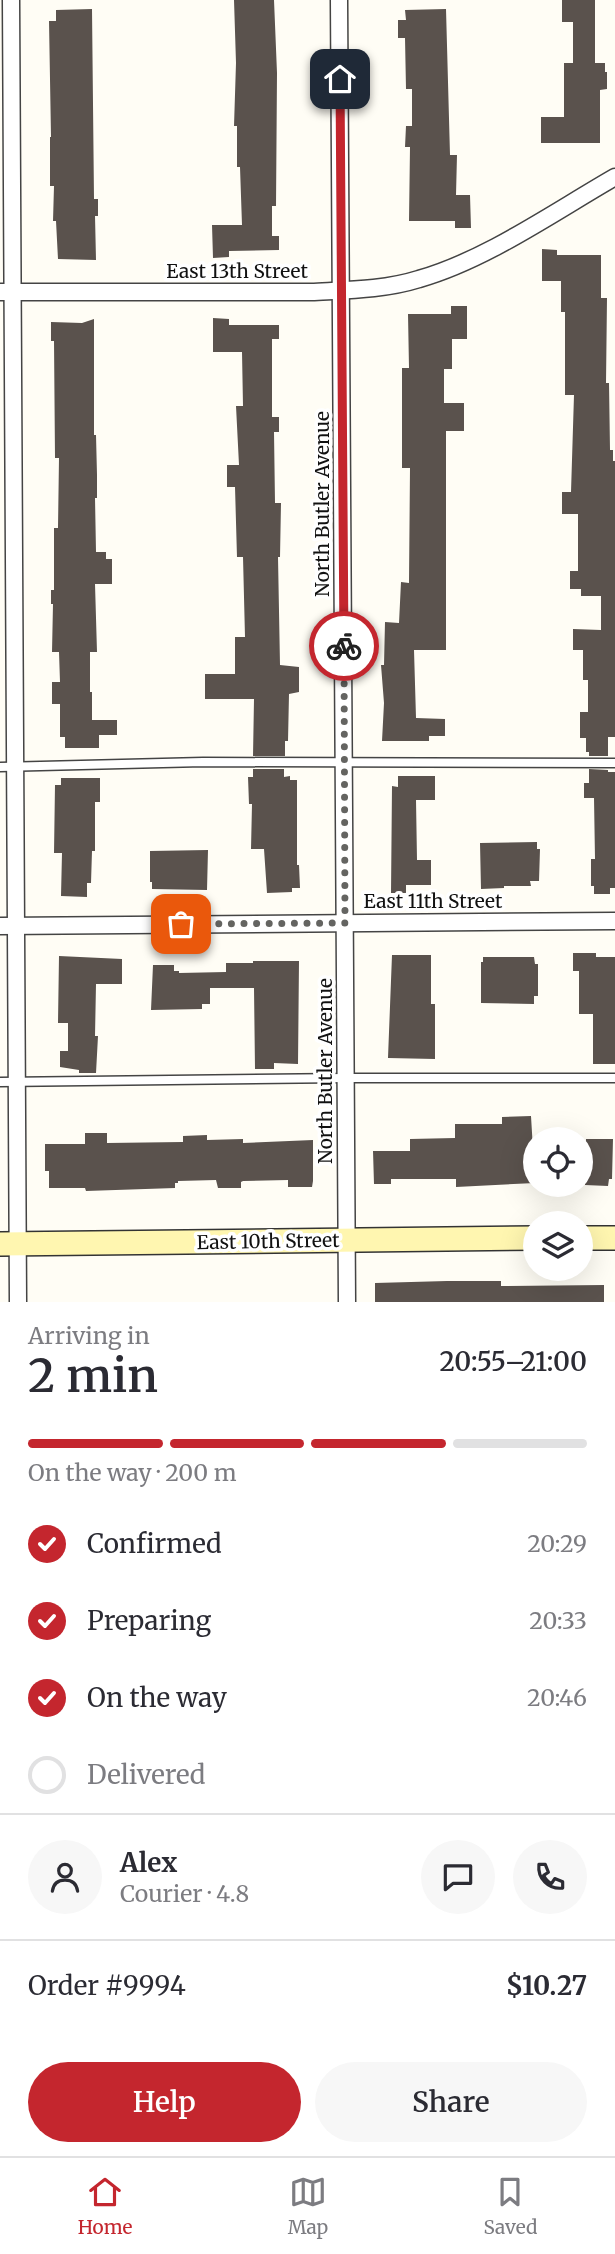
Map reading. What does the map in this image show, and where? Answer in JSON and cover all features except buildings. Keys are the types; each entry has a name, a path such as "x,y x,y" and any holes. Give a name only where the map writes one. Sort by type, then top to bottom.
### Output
{"main road":[{"name":"East 10th Street","path":"9,1244 523,1238"},
{"path":"593,1238 615,1238"}],"street":[{"path":"11,0 7,292 8,926 17,1081 9,1244 18,1302"},
{"name":"North Butler Avenue","path":"339,0 347,1302"},
{"name":"East 13th Street","path":"7,292 341,291 401,284 462,264 615,177"},
{"name":"East 11th Street","path":"8,926 615,921"}],"lane":[{"path":"8,767 203,762 615,764"},
{"path":"0,1082 615,1078"}],"way so far":[{"path":"181,924 345,923 344,646"}],"route":[{"path":"340,79 344,646"}]}
